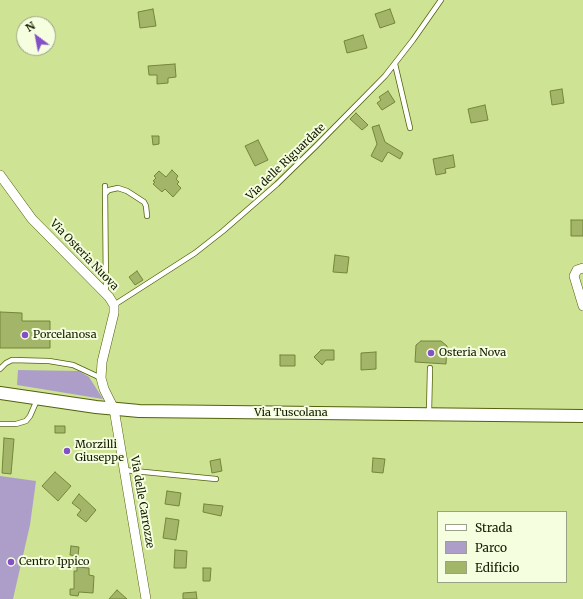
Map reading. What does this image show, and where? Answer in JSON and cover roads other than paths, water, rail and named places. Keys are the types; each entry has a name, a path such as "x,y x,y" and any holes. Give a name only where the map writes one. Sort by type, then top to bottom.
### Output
{"main road":[{"name":"Via Tuscolana","path":"0,394 114,409 175,412 583,416"}],"street":[{"name":"Via Osteria Nuova","path":"0,174 32,219 106,294 114,305 114,313 102,362 101,378 104,389 114,409"},
{"path":"583,268 577,270 574,276 583,306"},
{"name":"Via delle Carrozze","path":"114,409 146,599"}],"lane":[{"name":"Via delle Riguardate","path":"114,305 177,266 203,247 234,222 296,166 368,94 395,64 441,0"},
{"path":"395,64 410,128"},
{"path":"105,186 106,294"},
{"path":"105,194 109,190 118,188 127,191 144,202 147,216"},
{"path":"0,369 12,360 55,362 79,368 101,378"},
{"path":"430,368 430,414"},
{"path":"0,424 16,424 26,421 38,399"},
{"path":"124,470 216,479"}],"place":[{"name":"Porcelanosa","path":"25,335"},
{"name":"Osteria Nova","path":"431,353"},
{"name":"Morzilli Giuseppe","path":"67,451"},
{"name":"Centro Ippico","path":"11,562"}]}
